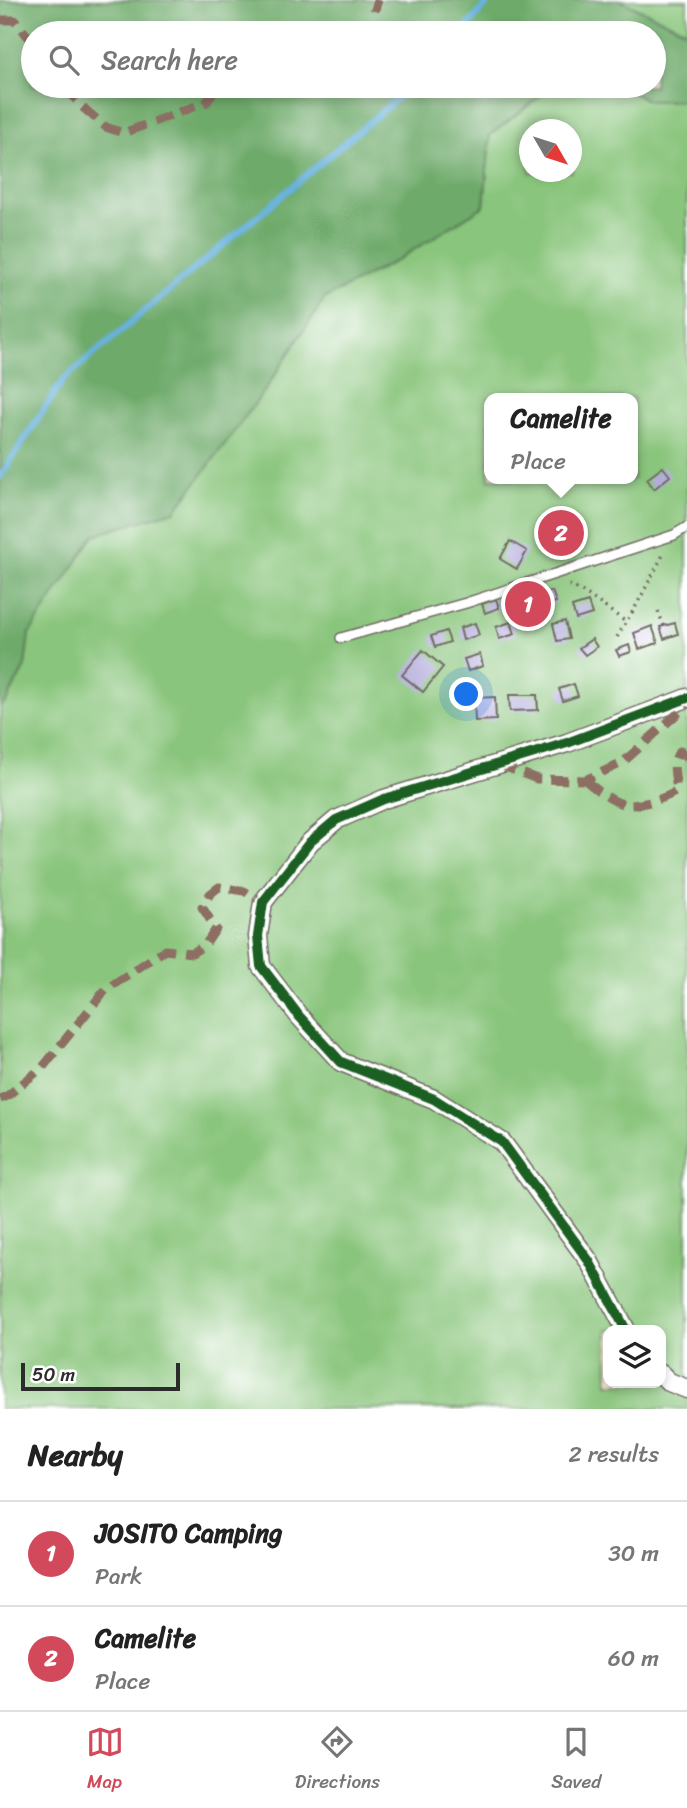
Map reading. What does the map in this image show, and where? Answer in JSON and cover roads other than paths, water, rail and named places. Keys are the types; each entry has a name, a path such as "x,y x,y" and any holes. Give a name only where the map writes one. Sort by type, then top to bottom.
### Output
{"street":[{"path":"623,1325 589,1261 502,1142 434,1099 341,1062 299,1016 261,966 258,936 263,902 310,842 336,820 384,799 567,743 687,698"},
{"path":"666,1379 687,1389"}],"lane":[{"path":"341,638 466,603 674,535 687,527"}],"waterway":[{"path":"472,21 490,0"},
{"path":"0,477 64,379 398,98"}],"place":[{"name":"Camelite","path":"561,533"},
{"name":"JOSITO Camping","path":"528,604"}]}
